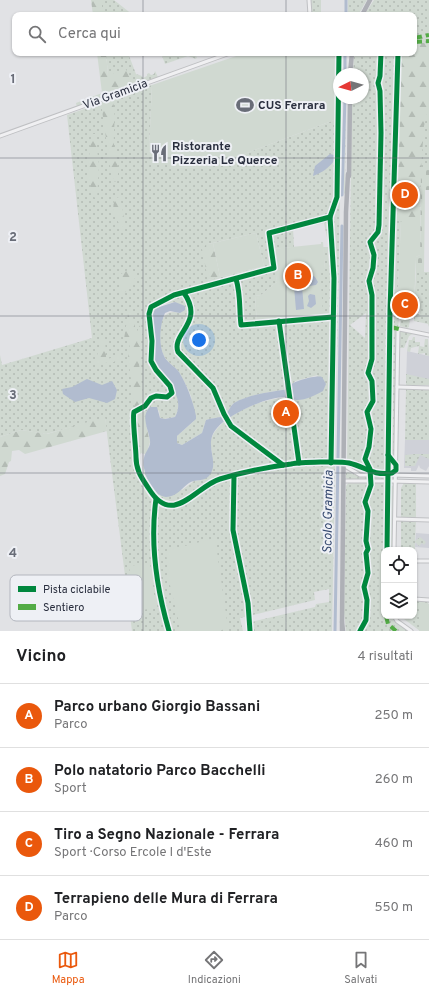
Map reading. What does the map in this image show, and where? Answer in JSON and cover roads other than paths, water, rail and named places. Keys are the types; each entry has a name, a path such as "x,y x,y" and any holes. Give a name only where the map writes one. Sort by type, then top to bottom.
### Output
{"main road":[{"path":"364,12 370,0"},
{"path":"351,68 352,56"},
{"path":"342,631 343,481 350,104"}],"street":[{"path":"310,0 310,12"},
{"name":"Via Gramicia","path":"0,136 222,56"},
{"path":"394,547 397,334 399,329 429,334"},
{"path":"396,387 429,388"},
{"path":"344,469 364,475 384,475"},
{"path":"391,475 429,476"},
{"path":"424,476 424,482"},
{"path":"343,481 384,481"},
{"path":"391,481 429,482"},
{"path":"395,519 429,520"},
{"path":"417,561 429,562"},
{"path":"417,600 429,600"},
{"path":"396,619 411,631"}],"water":[{"path":"330,154 334,155 335,159 331,165 313,176 315,166"},
{"path":"309,273 315,277 318,282 316,285 309,286 305,277"},
{"path":"294,287 302,287 304,309 296,310"},
{"path":"310,294 315,295 316,304 311,308 307,306 309,301 308,296"},
{"path":"175,302 185,306 185,310 180,313 170,311 165,313 161,328 161,346 165,358 179,372 185,382 196,416 196,419 177,436 177,443 182,445 202,433 206,420 223,416 234,403 247,397 289,389 289,386 292,384 300,380 310,378 322,377 326,384 323,391 314,396 300,400 285,397 268,400 248,407 230,417 217,428 213,434 211,447 213,465 209,476 205,479 191,482 176,494 166,497 161,496 152,487 144,469 144,458 150,443 145,419 147,411 150,407 157,407 160,418 165,419 175,417 178,408 178,400 175,392 160,371 153,356 154,338 152,318 154,312 156,308"},
{"path":"87,379 102,385 112,381 117,390 115,399 107,403 89,398 75,402 63,394 62,389 72,387"}],"waterway":[{"name":"Scolo Gramicia","path":"346,0 346,12"},
{"name":"Scolo Gramicia","path":"345,56 345,68"},
{"name":"Scolo Gramicia","path":"342,195 345,104"},
{"name":"Scolo Gramicia","path":"335,631 342,226"}],"place":[{"name":"CUS Ferrara","path":"245,105"},
{"name":"Ristorante Pizzeria Le Querce","path":"159,153"},
{"name":"Terrapieno delle Mura di Ferrara","path":"405,195"},
{"name":"Polo natatorio Parco Bacchelli","path":"298,276"},
{"name":"Tiro a Segno Nazionale - Ferrara","path":"405,305"},
{"name":"Parco urbano Giorgio Bassani","path":"286,413"}]}
